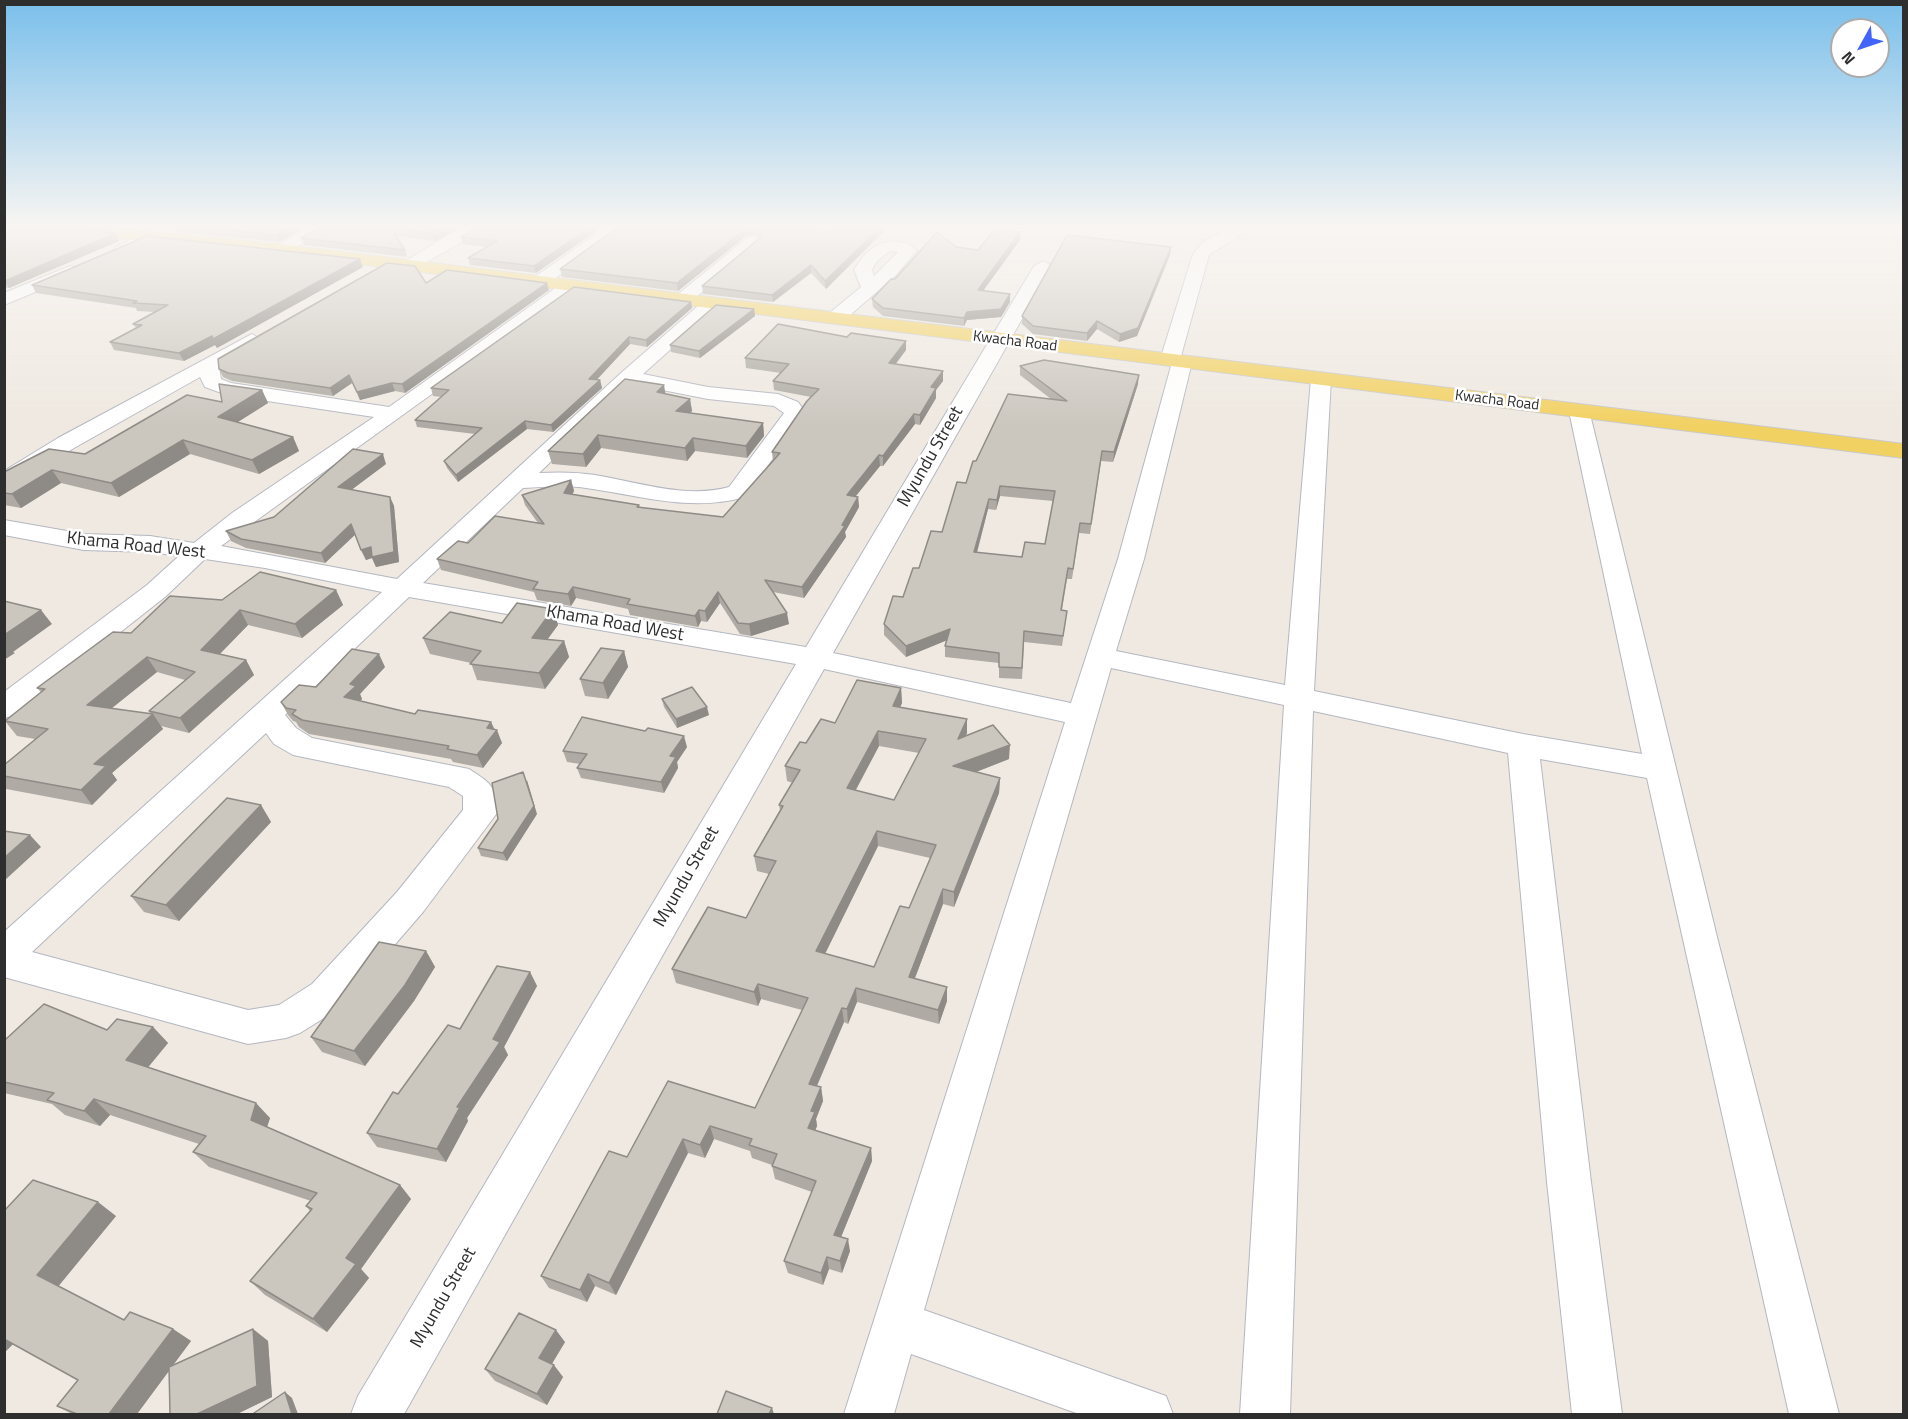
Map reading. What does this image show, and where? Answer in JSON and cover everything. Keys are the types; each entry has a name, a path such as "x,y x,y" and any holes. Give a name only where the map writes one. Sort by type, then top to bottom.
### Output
{"main road":[{"name":"Kwacha Road","path":"633,293 1904,451"}],"street":[{"path":"4,708 148,598 198,552 241,518 393,414 560,293"},
{"path":"683,299 690,293"},
{"path":"834,319 864,293"},
{"name":"Myundu Street","path":"376,1414 1027,293"},
{"path":"869,1414 1081,715 1131,559 1192,293"},
{"path":"4,955 268,714 628,376 712,303"},
{"path":"4,481 66,443 270,330"},
{"path":"209,364 208,372 212,383 226,389 393,414"},
{"path":"518,481 575,480 698,498 723,498 737,492 795,413 791,406 778,400 708,393 628,376"},
{"path":"1265,1414 1299,697 1321,379"},
{"path":"1580,411 1814,1414"},
{"name":"Khama Road West","path":"4,527 84,542 150,544 266,560 403,588 815,658 1081,715"},
{"path":"1101,657 1523,745 1662,769"},
{"path":"4,961 248,1028 286,1021 326,996 410,902 480,813 479,791 458,777 304,747 285,736 268,714"},
{"path":"1523,745 1569,1182 1597,1414"},
{"path":"897,1325 1148,1414"}],"building":[{"path":"86,293 297,293 213,339 212,336 179,353 110,342 142,325 133,324 168,305 133,303 137,301"},
{"path":"334,293 532,293 402,384 392,383 357,392 349,375 330,388 228,373 219,369 218,359"},
{"path":"565,293 623,293 691,302 646,340 629,337 589,379 600,380 551,425 525,421 456,475 444,461 482,428 415,420 449,390 431,388"},
{"path":"877,293 1010,294 1001,309 967,312 964,318 883,308 872,299"},
{"path":"1035,293 1152,293 1138,328 1120,334 1097,321 1087,333 1033,326 1022,316"},
{"path":"716,305 754,309 699,351 670,345"},
{"path":"778,324 847,337 851,333 906,341 889,363 943,371 931,387 936,388 920,415 914,414 883,456 879,455 847,495 858,497 842,525 845,526 802,587 765,580 787,613 749,624 738,623 718,592 705,611 699,610 695,616 627,604 630,599 573,587 568,594 533,589 538,582 437,559 458,541 468,543 495,516 544,524 522,495 571,480 564,493 639,505 637,507 723,517 780,453 772,452 807,401 819,389 773,381 789,364 745,358"},
{"path":"1044,360 1139,375 1114,452 1102,451 1091,524 1080,523 1073,569 1068,568 1061,610 1067,611 1063,636 1024,631 1022,668 999,667 999,653 945,646 950,629 906,646 884,624 893,596 903,597 913,568 919,568 931,531 942,532 957,482 966,483 973,461 976,461 1008,394 1067,401 1020,366","holes":["1000,486 1055,491 1045,544 1025,542 1022,557 974,552 989,499 997,500"]},
{"path":"625,379 664,385 657,392 690,399 676,411 763,423 746,446 693,438 685,448 598,435 583,454 548,451"},
{"path":"219,384 262,390 218,417 293,437 252,460 183,440 111,483 52,470 12,494 4,493 4,472 49,449 85,454 187,395 222,402"},
{"path":"353,449 383,454 338,487 390,497 394,552 372,557 371,547 361,550 351,524 321,553 241,539 226,531 274,517"},
{"path":"260,572 336,590 295,624 240,610 201,650 246,660 180,718 149,711 195,672 147,657 87,705 153,714 94,764 106,766 81,790 4,776 4,765 48,729 5,721 45,689 37,688 113,632 131,633 170,596 222,600"},
{"path":"4,601 41,610 4,635"},
{"path":"517,603 553,609 532,638 564,641 539,673 470,664 481,651 423,638 450,612 502,623"},
{"path":"601,648 624,651 603,683 580,679"},
{"path":"352,649 379,654 350,684 356,686 344,697 415,714 418,710 491,722 487,728 497,730 477,755 447,749 449,746 302,720 292,714 296,710 286,708 281,702 299,685 316,687"},
{"path":"857,680 901,688 893,706 967,719 958,739 993,725 1010,745 953,766 1000,778 954,892 943,889 909,977 947,987 938,1010 856,988 847,1009 842,1008 809,1084 821,1087 811,1111 815,1112 808,1128 871,1148 834,1235 848,1239 840,1261 827,1257 821,1273 784,1261 816,1181 772,1166 777,1154 749,1145 752,1139 710,1126 700,1145 683,1139 609,1283 588,1274 580,1290 541,1276 609,1151 627,1157 668,1081 755,1108 808,998 758,984 754,992 672,969 708,907 746,918 776,861 754,856 783,806 779,805 800,770 785,766 800,742 806,743 821,719 835,723","holes":["878,731 926,739 894,800 847,788","877,831 936,845 909,908 900,906 874,967 816,951"]},
{"path":"692,687 707,707 676,719 662,699"},
{"path":"582,717 645,731 648,728 684,736 670,756 676,757 661,782 577,768 587,754 563,751"},
{"path":"523,772 534,806 503,853 478,848 498,819 492,783"},
{"path":"227,798 261,805 166,905 131,896"},
{"path":"4,831 30,835 4,858"},
{"path":"379,942 426,951 405,985 354,1051 311,1037"},
{"path":"497,966 530,972 493,1039 500,1042 457,1107 460,1107 437,1149 367,1133 393,1092 398,1094 448,1025 460,1029"},
{"path":"44,1004 107,1030 117,1019 153,1027 126,1060 256,1103 251,1120 400,1185 346,1258 356,1264 313,1319 250,1281 312,1209 306,1206 317,1193 193,1152 206,1136 94,1099 84,1111 47,1100 54,1093 4,1082 4,1038 6,1039"},
{"path":"33,1180 98,1202 37,1275 124,1320 130,1312 173,1329 109,1414 77,1414 57,1406 78,1380 4,1339 4,1211"},
{"path":"519,1313 556,1330 539,1358 554,1365 537,1394 485,1369"},
{"path":"253,1329 257,1386 197,1414 170,1414 169,1367"},
{"path":"726,1391 772,1408 769,1414 717,1414"},
{"path":"285,1392 292,1414 254,1413"}]}
